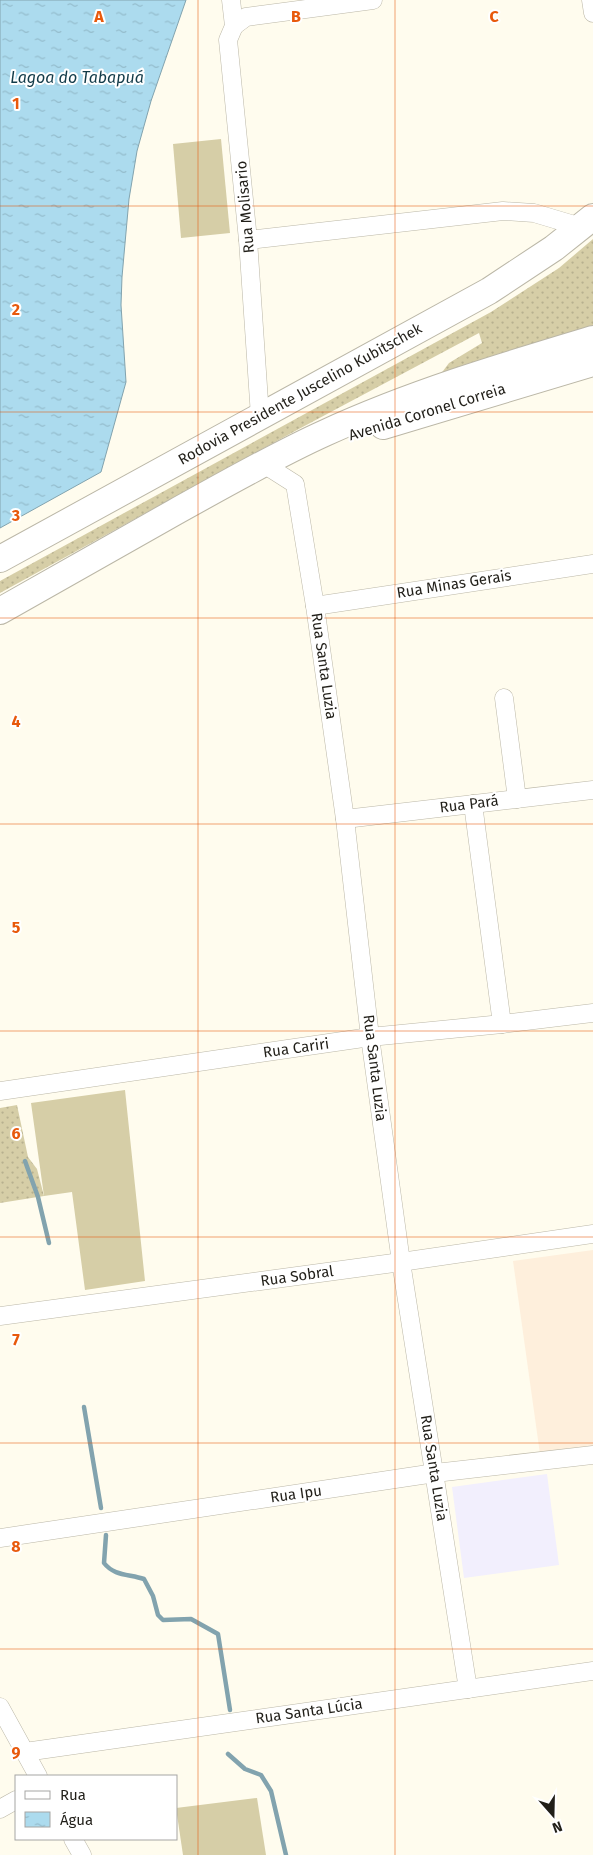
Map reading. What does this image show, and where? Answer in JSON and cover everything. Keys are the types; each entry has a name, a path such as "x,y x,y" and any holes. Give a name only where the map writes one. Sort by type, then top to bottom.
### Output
{"highway":[{"name":"Rodovia Presidente Juscelino Kubitschek","path":"0,559 489,291 519,272 587,222"},
{"path":"0,611 262,463 325,433 391,405 499,367 593,339"},
{"name":"Avenida Coronel Correia","path":"262,463 346,436 593,363"}],"street":[{"name":"Rua Molisario","path":"231,0 234,26 228,40 248,240 260,416"},
{"path":"234,26 246,17 373,0"},
{"path":"591,0 593,13"},
{"path":"248,240 503,211 534,213 587,222"},
{"name":"Rua Santa Luzia","path":"262,463 295,484 315,606 345,818 370,1037 401,1262 468,1689"},
{"name":"Rua Minas Gerais","path":"315,606 593,564"},
{"path":"504,698 517,799"},
{"name":"Rua Pará","path":"345,818 593,790"},
{"path":"473,804 502,1024"},
{"name":"Rua Cariri","path":"0,1091 370,1037 593,1013"},
{"name":"Rua Sobral","path":"0,1316 593,1234"},
{"name":"Rua Ipu","path":"0,1538 435,1473 593,1455"},
{"name":"Rua Santa Lúcia","path":"25,1752 593,1671"},
{"path":"0,1707 37,1775"},
{"path":"0,1809 15,1801"},
{"path":"74,1840 82,1855"}],"shaded area":[{"path":"221,139 230,233 181,238 173,144"},
{"path":"593,239 593,330 437,379 449,363 482,343 479,333 297,430 0,593 0,581 491,312 559,268"},
{"path":"125,1090 145,1281 85,1290 72,1192 44,1196 31,1103"},
{"path":"17,1105 28,1157 37,1169 44,1196 0,1203 0,1108"},
{"path":"593,1250 593,1446 540,1454 513,1261"},
{"path":"547,1474 559,1565 464,1578 452,1487"},
{"path":"257,1798 266,1855 183,1855 178,1808"}],"water":[{"name":"Lagoa do Tabapuá","path":"0,0 186,0 151,101 137,151 129,199 122,277 121,305 126,382 101,472 0,528"}],"waterway":[{"path":"25,1161 38,1197 49,1243"},
{"path":"84,1407 101,1508"},
{"path":"106,1535 104,1563 112,1570 144,1579 153,1596 158,1615 163,1620 191,1619 218,1634 230,1710"},
{"path":"228,1754 245,1769 261,1775 271,1791 286,1855"}]}
